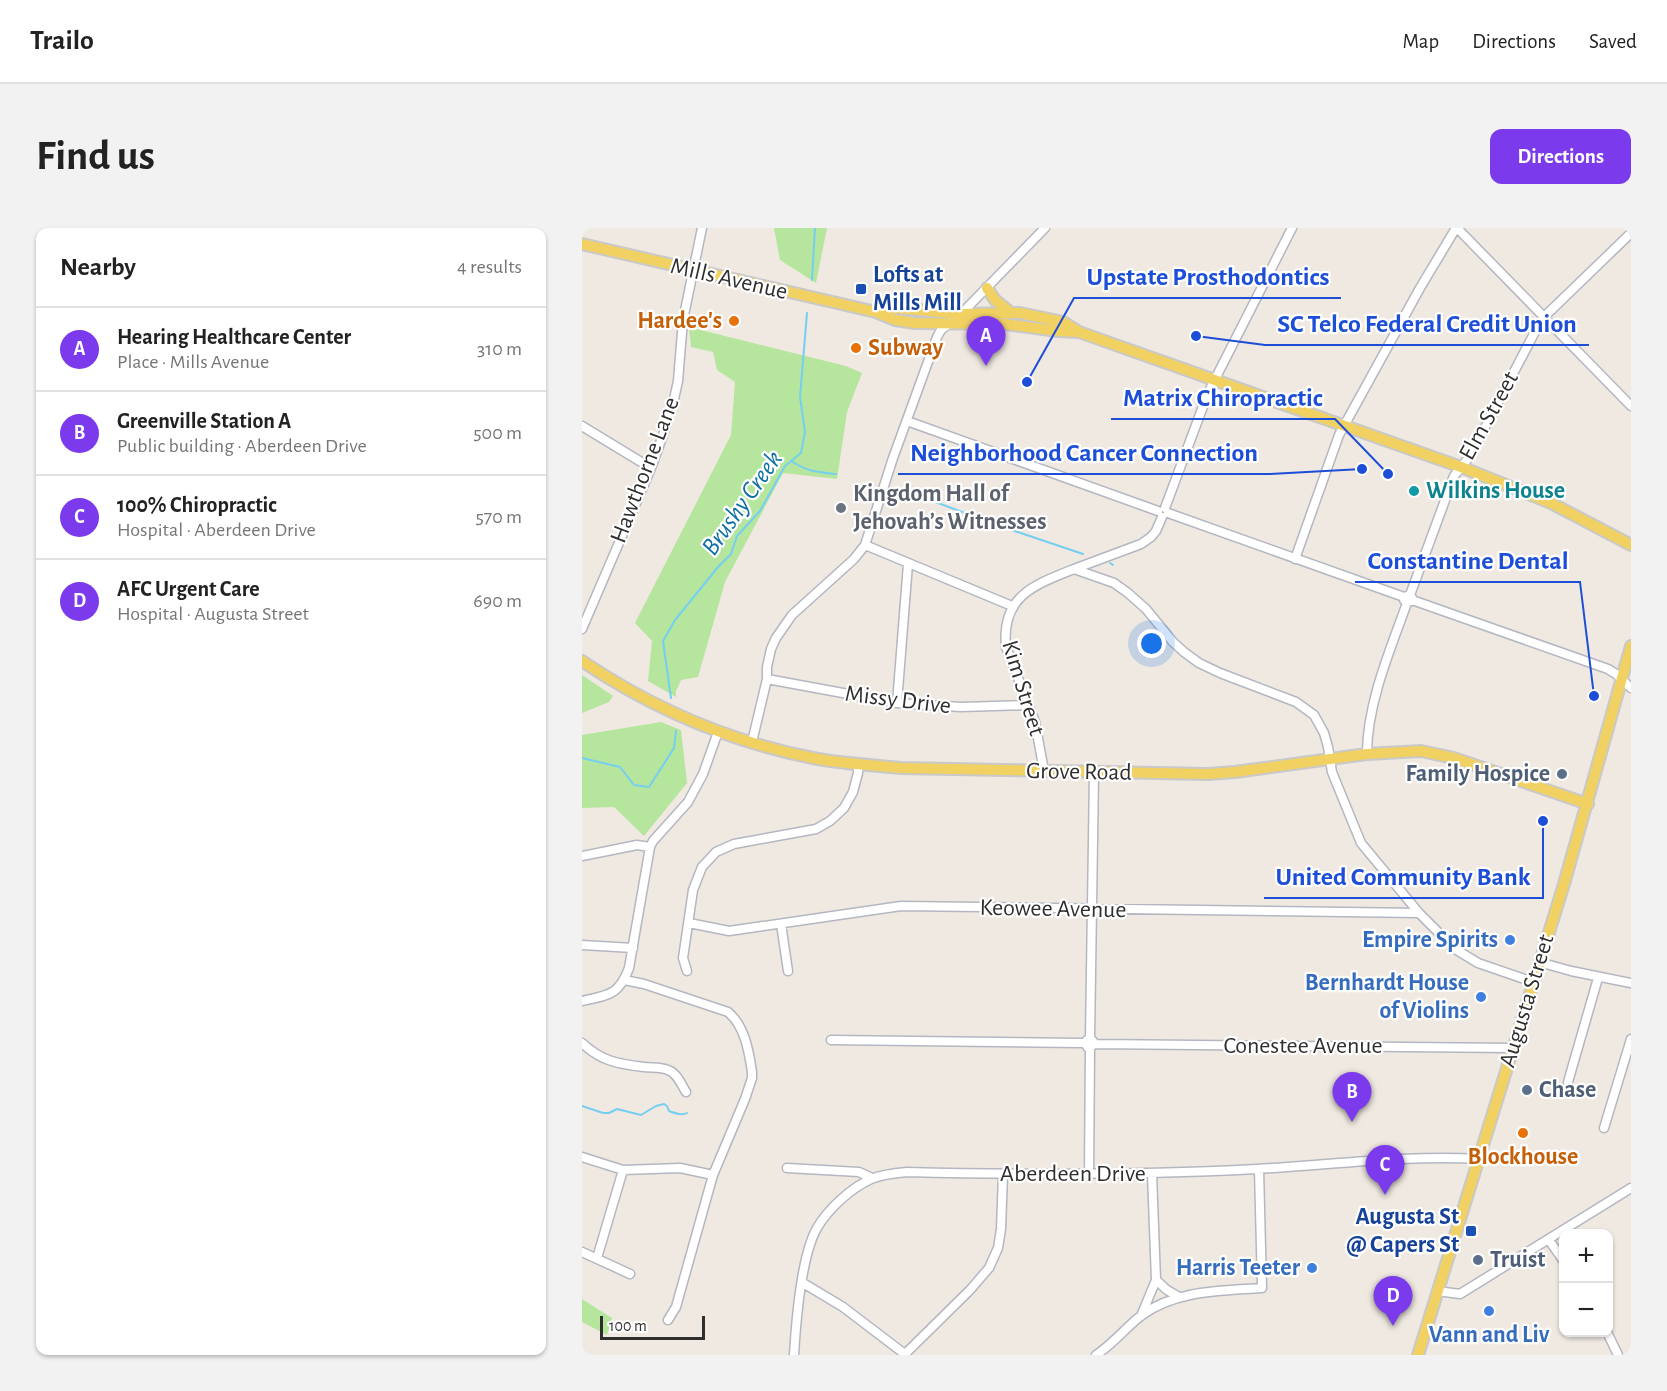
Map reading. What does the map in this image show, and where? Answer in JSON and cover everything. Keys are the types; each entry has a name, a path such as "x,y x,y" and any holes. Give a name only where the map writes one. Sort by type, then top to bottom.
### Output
{"main road":[{"name":"Mills Avenue","path":"582,244 876,312 895,321 932,324 1004,324 1079,332"},
{"path":"987,288 995,300 1011,313"},
{"name":"Mills Avenue","path":"876,312 896,308 962,314 1020,313 1063,322 1079,332 1461,467 1540,498 1631,545"},
{"name":"Augusta Street","path":"1418,1355 1588,804 1631,646"},
{"name":"Grove Road","path":"582,661 619,685 659,706 718,732 819,759 901,768 1208,774 1367,754 1421,751 1442,755 1588,804"}],"street":[{"name":"Hawthorne Lane","path":"582,629 651,468 675,399 683,320 702,228"},
{"path":"752,742 767,679 771,649 781,628 792,615 854,559 864,545 937,337 941,330 962,314 1045,228"},
{"path":"864,545 1012,606 1034,586 1141,544 1151,537 1156,531 1206,398 1292,228"},
{"path":"1295,559 1339,435 1420,288 1456,228 1631,406"},
{"name":"Elm Street","path":"1367,754 1367,740 1374,702 1408,599 1454,476 1470,456 1544,317 1631,233"},
{"path":"907,422 1608,669 1631,688"},
{"path":"582,426 651,468"},
{"path":"897,703 908,564"},
{"path":"1074,569 1114,583 1128,592 1146,609 1173,642 1199,663 1296,702 1314,715 1321,725 1328,747 1332,772 1361,843 1419,913 1446,941 1467,957 1533,982"},
{"name":"Kim Street","path":"1012,606 1007,622 1006,647 1029,705 1040,741 1044,771"},
{"name":"Missy Drive","path":"767,679 897,703 961,707 1029,705"},
{"path":"582,1001 609,994 622,986 629,968 650,848 659,833 688,802 703,774 718,732"},
{"path":"687,971 683,958 693,890 702,867 716,852 734,844 816,829 830,821 844,808 853,792 858,764"},
{"path":"1089,1175 1094,773"},
{"path":"582,856 637,845 650,848"},
{"name":"Keowee Avenue","path":"689,923 729,930 901,906 1419,913"},
{"path":"781,924 788,971"},
{"path":"582,945 633,948"},
{"path":"1539,962 1571,972 1631,983"},
{"path":"1568,1082 1598,978"},
{"path":"624,980 644,984 728,1012 739,1024 751,1063 752,1078 713,1175 676,1307 668,1320"},
{"path":"1604,1128 1631,1039"},
{"name":"Conestee Avenue","path":"831,1040 1513,1048"},
{"path":"582,1044 605,1060 624,1065 669,1070 676,1076 686,1092"},
{"path":"582,1157 623,1170 680,1168 713,1175"},
{"name":"Aberdeen Drive","path":"794,1355 802,1283 812,1243 820,1224 832,1209 850,1193 872,1178 908,1172 1152,1174 1333,1163 1479,1159"},
{"path":"787,1168 859,1172 872,1178"},
{"path":"1096,1355 1141,1316 1179,1297 1225,1290 1262,1288 1259,1169"},
{"path":"597,1258 623,1170"},
{"path":"802,1283 843,1307 906,1354 970,1290 994,1259 1001,1229 1003,1174"},
{"path":"1141,1316 1156,1280 1152,1174"},
{"path":"1437,1291 1460,1294 1631,1188"},
{"path":"1549,1240 1559,1254"},
{"path":"582,1251 630,1274"},
{"path":"1156,1280 1179,1297"},
{"path":"1609,1337 1618,1355"}],"green space":[{"path":"774,228 827,228 816,283 780,260"},
{"path":"689,327 846,366 862,373 847,412 837,479 783,473 725,582 698,677 681,680 676,697 648,681 652,641 635,623 731,435 735,382 717,370 713,352 691,347"},
{"path":"582,675 613,696 609,702 582,713"},
{"path":"661,722 681,730 687,783 644,836 614,807 582,808 582,735"},
{"path":"582,1299 612,1318 607,1335 582,1322"}],"waterway":[{"name":"Brushy Creek","path":"812,280 815,228"},
{"name":"Brushy Creek","path":"671,698 663,641 675,620 731,554 737,536 760,511 785,466 801,453 805,432 800,397 807,313"},
{"path":"791,461 812,471 836,474"},
{"path":"894,489 1083,554"},
{"name":"Brushy Creek","path":"582,758 620,767 634,785 649,787 674,748 676,731"},
{"path":"582,1106 603,1113 617,1109 641,1115 664,1104 669,1111 687,1113"}],"place":[{"name":"Lofts at Mills Mill","path":"861,289"},
{"name":"Hardee's","path":"734,321"},
{"name":"SC Telco Federal Credit Union","path":"1196,336"},
{"name":"Subway","path":"856,348"},
{"name":"Hearing Healthcare Center","path":"986,366"},
{"name":"Upstate Prosthodontics","path":"1027,382"},
{"name":"Neighborhood Cancer Connection","path":"1362,469"},
{"name":"Matrix Chiropractic","path":"1388,474"},
{"name":"Wilkins House","path":"1414,491"},
{"name":"Kingdom Hall of Jehovah’s Witnesses","path":"841,508"},
{"name":"Constantine Dental","path":"1594,696"},
{"name":"Family Hospice","path":"1562,774"},
{"name":"United Community Bank","path":"1543,821"},
{"name":"Empire Spirits","path":"1510,940"},
{"name":"Bernhardt House of Violins","path":"1481,997"},
{"name":"Chase","path":"1527,1090"},
{"name":"Greenville Station A","path":"1352,1122"},
{"name":"Blockhouse","path":"1523,1133"},
{"name":"100% Chiropractic","path":"1385,1195"},
{"name":"Augusta St @ Capers St","path":"1471,1231"},
{"name":"Truist","path":"1478,1260"},
{"name":"Harris Teeter","path":"1312,1268"},
{"name":"Vann and Liv","path":"1489,1311"},
{"name":"AFC Urgent Care","path":"1393,1326"}]}
